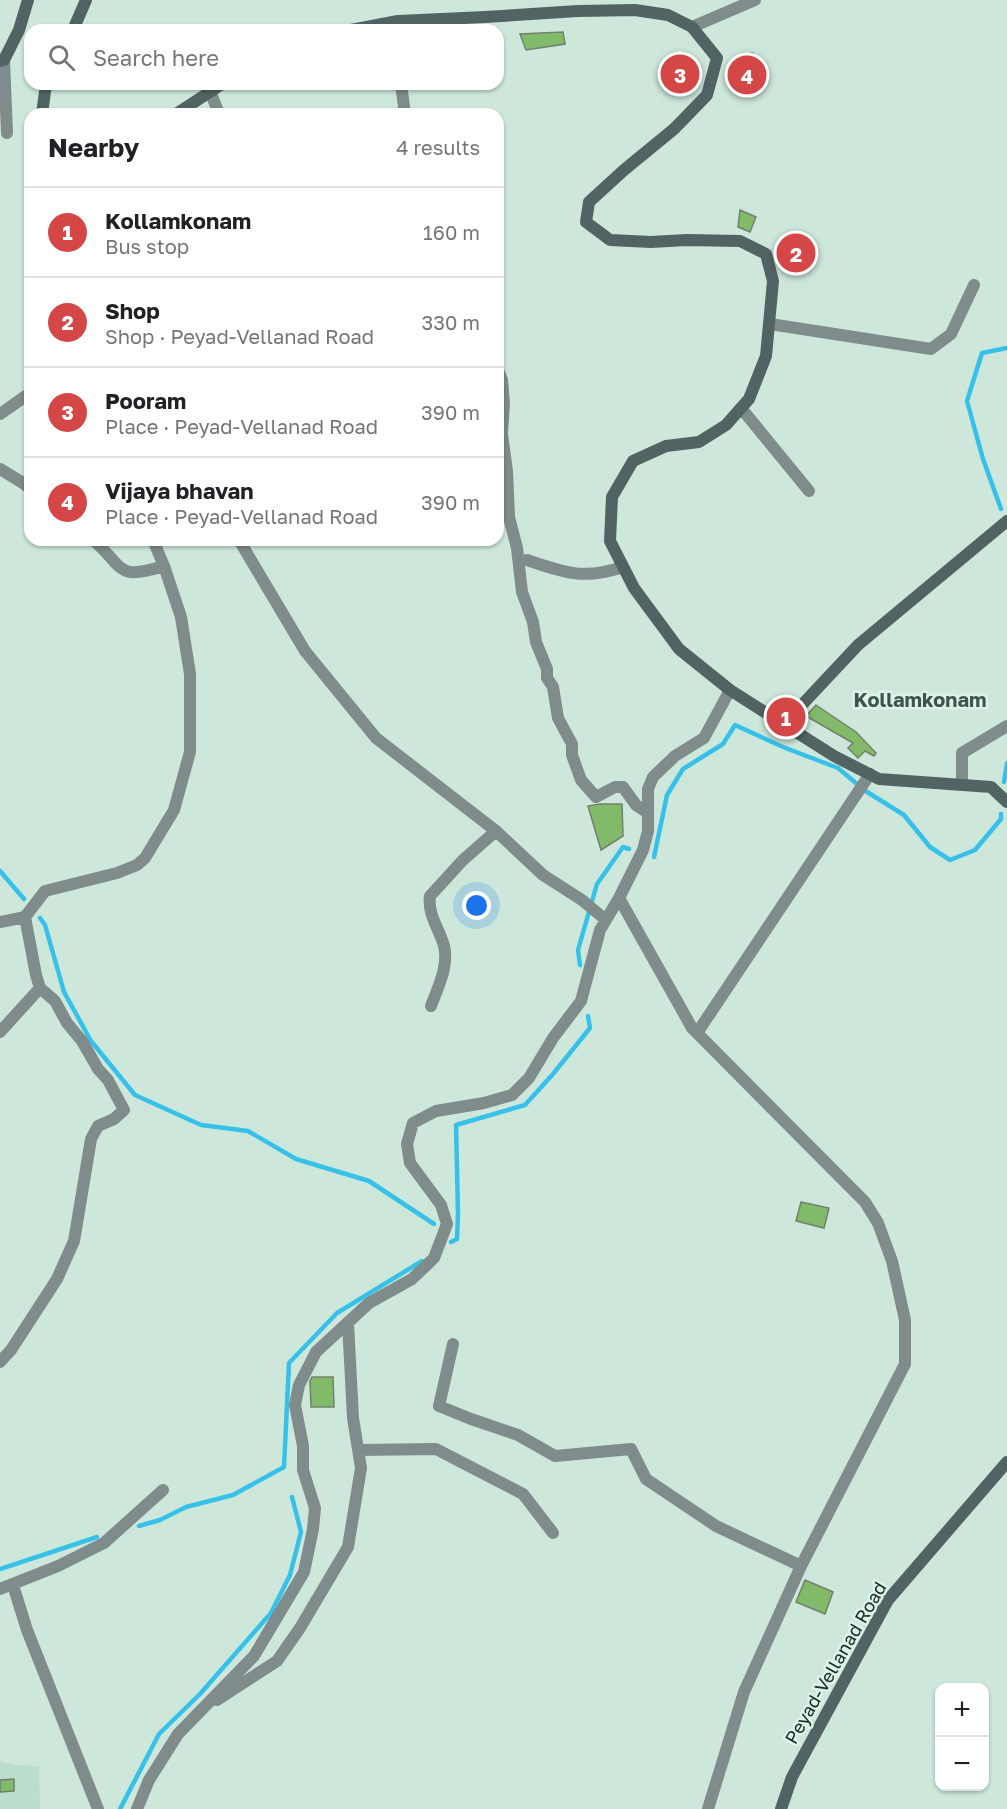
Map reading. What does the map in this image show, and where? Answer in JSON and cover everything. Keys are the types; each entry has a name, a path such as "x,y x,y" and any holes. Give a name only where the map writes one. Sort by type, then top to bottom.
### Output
{"main road":[{"path":"2,60 19,30 28,0"},
{"path":"76,24 86,0"},
{"path":"413,24 578,11 635,10 668,15 692,27 717,58 707,95 674,129 589,202 586,222 610,240 740,241 766,254 773,281 766,356 748,399 726,425 699,442 666,446 633,461 612,497 610,541 634,588 679,649 730,690 868,777 991,787 1007,802"},
{"path":"43,108 45,90"},
{"path":"185,108 210,91"},
{"path":"784,724 858,645 1007,521"},
{"name":"Peyad-Vellanad Road","path":"780,1809 792,1777 888,1600 1007,1462"}],"street":[{"path":"692,27 755,0"},
{"path":"2,60 7,133"},
{"path":"402,90 404,108"},
{"path":"210,91 217,108"},
{"path":"770,324 931,349 951,334 974,285"},
{"path":"0,414 24,397"},
{"path":"741,408 809,491"},
{"path":"504,449 509,518 518,548 522,592 533,622 536,642 547,669 547,678 553,687 558,718 572,744 572,754 581,780 596,797 615,787 623,787 636,805 648,813"},
{"path":"0,469 24,483"},
{"path":"99,546 120,569 131,573 141,573 164,566"},
{"path":"0,922 25,917 45,891 117,873 136,865 145,858 174,810 190,752 190,690 181,617 156,546"},
{"path":"243,546 305,651 376,738 496,831 543,875 582,900 602,917"},
{"path":"527,560 563,572 589,575 623,567"},
{"path":"136,1809 149,1780 172,1744 196,1714 254,1656 304,1572 315,1508 303,1470 303,1446 295,1405 299,1385 316,1352 369,1304 412,1279 434,1258 447,1224 441,1205 410,1163 407,1144 413,1123 436,1111 484,1103 512,1095 529,1078 553,1038 581,1001 602,917 619,898 643,850 648,831 648,789 653,777 675,756 704,738 730,690"},
{"path":"962,784 962,753 1007,726"},
{"path":"696,1033 868,777"},
{"path":"431,1006 445,966 444,947 428,904 430,896 463,860 496,831"},
{"path":"619,898 696,1033 865,1202 878,1223 892,1261 905,1320 905,1365 801,1566 744,1692 708,1809"},
{"path":"0,1362 11,1350 57,1279 74,1241 91,1139 98,1126 114,1119 124,1110 108,1080 67,1023 55,1001 40,988 25,917"},
{"path":"0,1032 40,988"},
{"path":"196,1714 277,1661 300,1628 348,1547 361,1468 353,1418 348,1323"},
{"path":"453,1344 439,1406 518,1435 555,1456 631,1449 646,1479 716,1526 801,1566"},
{"path":"358,1450 436,1449 523,1494 553,1533"},
{"path":"0,1589 58,1566 104,1543 163,1490"},
{"path":"13,1585 27,1630 98,1809"}],"shaded area":[{"path":"0,1761 15,1765 39,1766 40,1809 0,1809"}],"building":[{"path":"563,32 565,44 526,50 520,34"},
{"path":"752,53 767,67 750,85 735,82 736,68"},
{"path":"690,64 690,82 672,82 670,67"},
{"path":"740,210 756,217 750,232 738,227"},
{"path":"814,243 816,260 779,264 776,246"},
{"path":"816,705 856,732 876,753 874,756 865,751 858,758 848,748 853,743 806,716"},
{"path":"622,804 623,836 601,850 588,806"},
{"path":"801,1202 829,1208 824,1228 796,1221"},
{"path":"312,1377 333,1377 334,1407 311,1407 310,1381"},
{"path":"805,1580 833,1592 825,1614 796,1602"},
{"path":"14,1779 14,1791 0,1792 0,1780"}],"waterway":[{"path":"1001,509 983,459 967,401 982,353 1007,348"},
{"path":"654,857 667,795 683,769 723,744 735,725 783,747 838,768 864,790 904,815 930,847 950,860 975,850 1001,819 1001,814"},
{"path":"1004,782 1007,763"},
{"path":"580,965 578,950 597,884 623,847 629,849"},
{"path":"0,871 24,899"},
{"path":"40,918 45,925 64,992 91,1041 135,1095 201,1125 248,1131 296,1159 369,1181 434,1224"},
{"path":"451,1242 457,1239 456,1125 525,1105 590,1028 588,1016"},
{"path":"139,1526 160,1520 186,1507 233,1495 284,1467 289,1363 337,1313 422,1261"},
{"path":"120,1809 159,1734 200,1694 271,1613 290,1575 301,1532 292,1497"},
{"path":"0,1569 97,1537"}],"place":[{"name":"Pooram","path":"680,74"},
{"name":"Vijaya bhavan","path":"747,75"},
{"name":"Shop","path":"796,253"},
{"name":"Kollamkonam","path":"786,717"}],"district":[{"name":"Kollamkonam","path":"920,700"}]}
